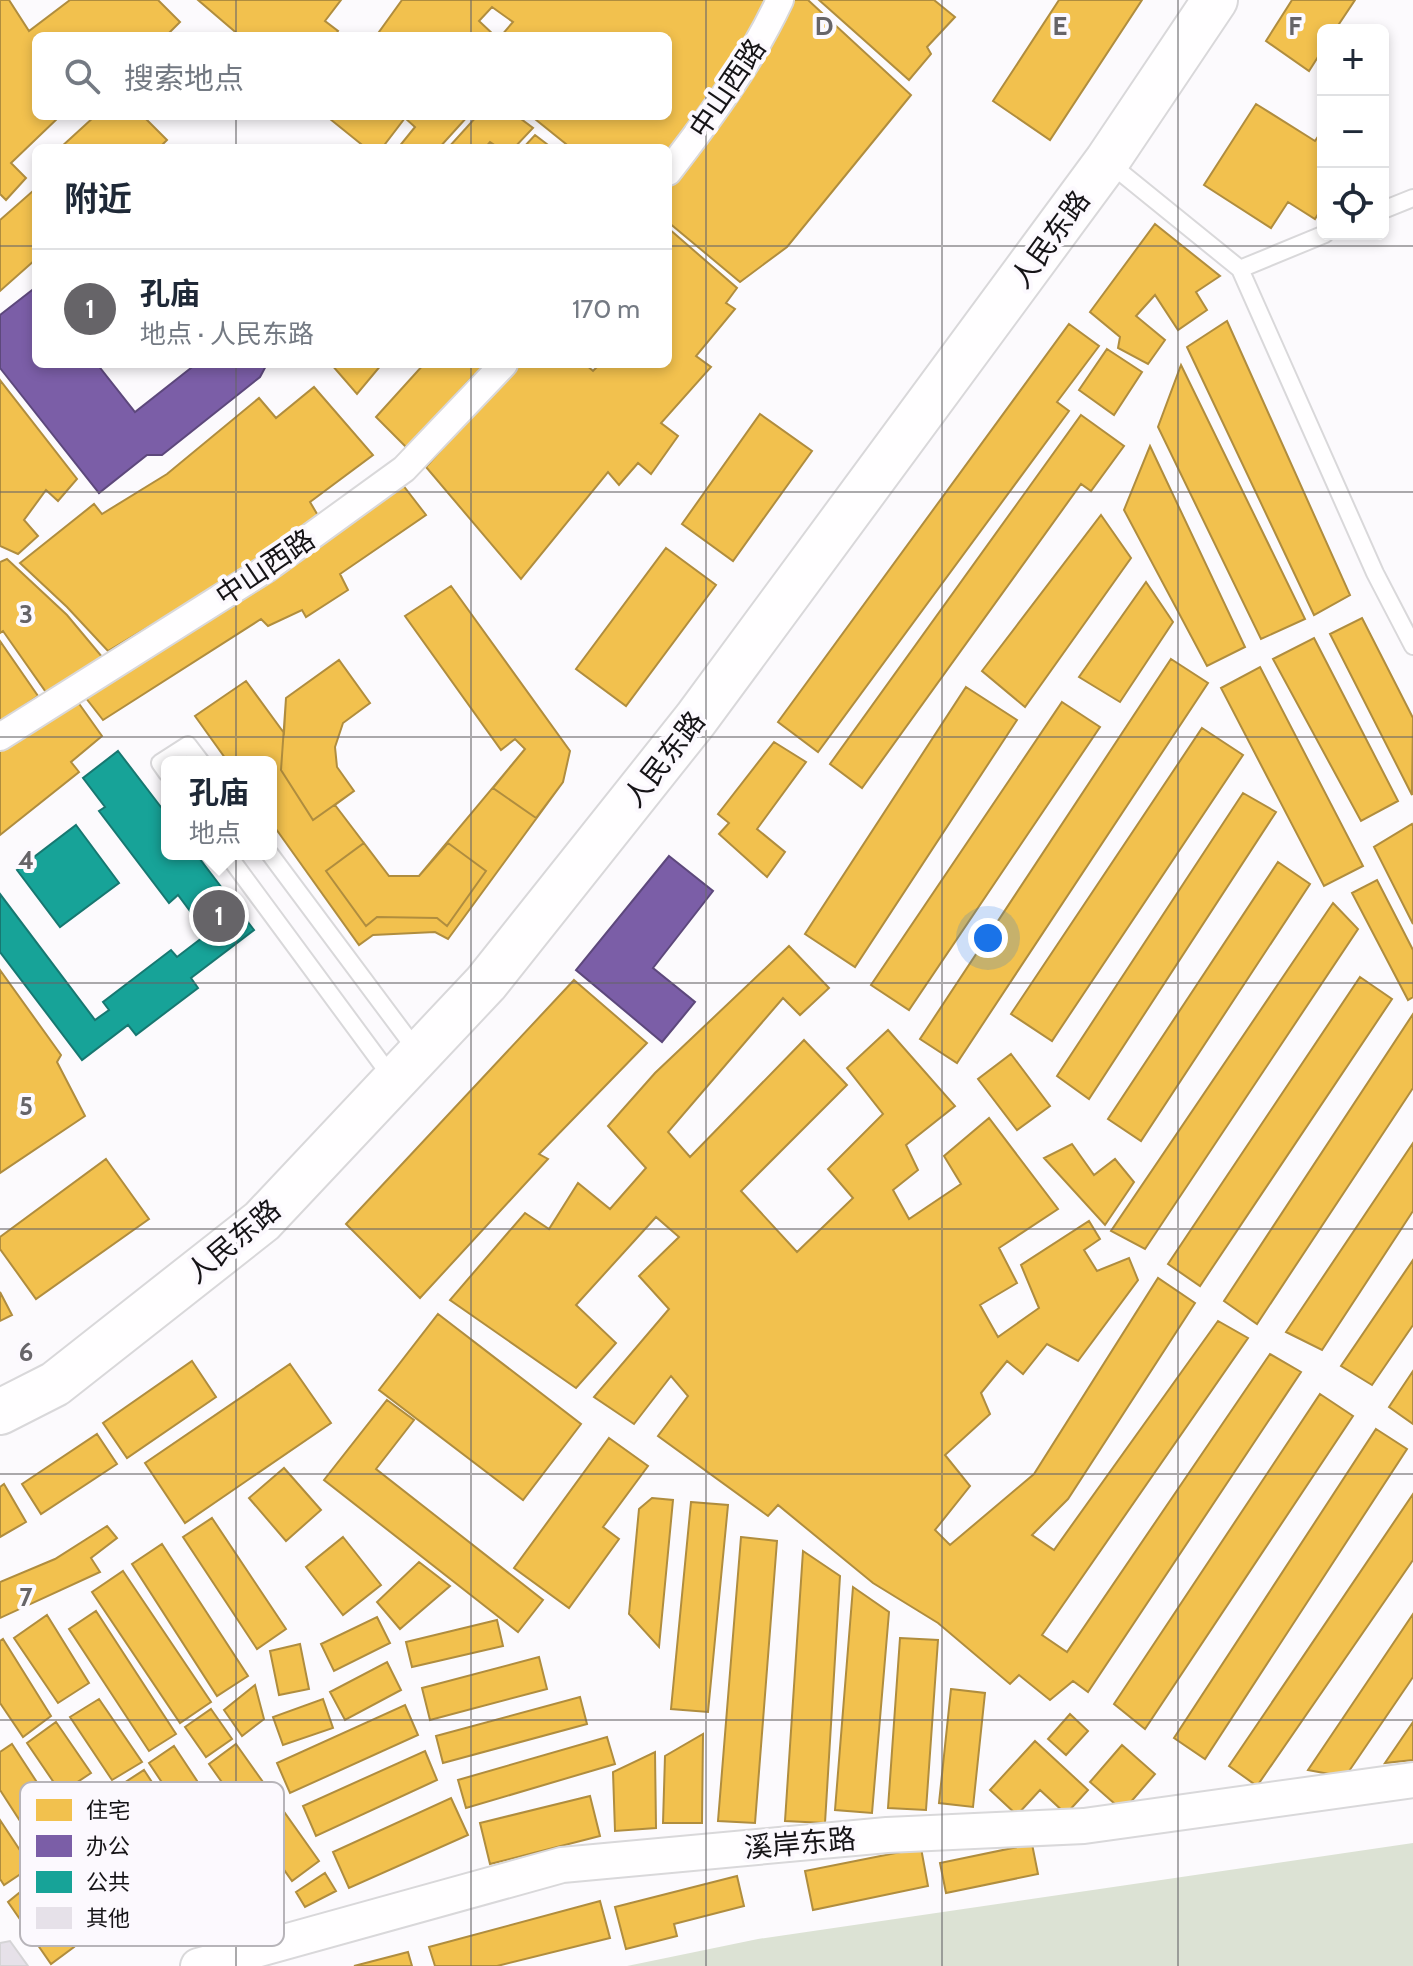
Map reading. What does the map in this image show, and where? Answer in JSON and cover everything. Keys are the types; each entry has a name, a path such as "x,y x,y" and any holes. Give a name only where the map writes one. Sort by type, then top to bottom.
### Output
{"main road":[{"name":"人民东路","path":"0,1412 55,1384 262,1221 486,983 696,719 1107,161 1215,0"}],"street":[{"name":"中山西路","path":"672,167 765,33 780,0"},
{"name":"中山西路","path":"0,737 266,569 404,469 500,368"},
{"name":"溪岸东路","path":"284,1942 562,1865 887,1835 1084,1826 1413,1780"},
{"name":"溪岸东路","path":"198,1966 270,1946"}],"lane":[{"path":"1107,161 1240,269 1375,573 1413,646"},
{"path":"1389,208 1413,198"},
{"path":"1240,269 1317,237"},
{"path":"171,756 188,745 196,756"},
{"path":"232,860 407,1067"},
{"path":"274,860 407,1067"}],"shaded area":[{"path":"1413,1843 1413,1966 627,1966 758,1939"}],"building: 住宅":[{"path":"0,0 9,0 29,31 70,0 158,0 180,22 170,32 32,32 32,120 56,120 11,163 26,178 6,200 0,194"},
{"path":"198,0 341,0 325,21 337,32 235,32"},
{"path":"402,0 769,0 672,153 672,144 566,144 536,120 672,120 672,32 504,32 513,22 492,7 479,21 491,32 379,32"},
{"path":"791,0 808,0 911,95 787,247 740,282 672,225 672,181 708,134"},
{"path":"819,0 934,0 955,17 927,47 931,54 909,80"},
{"path":"1059,0 1142,0 1050,140 993,101"},
{"path":"1292,0 1355,0 1339,24 1317,24 1317,58 1309,71 1266,41"},
{"path":"1256,104 1315,141 1317,138 1315,219 1288,202 1271,228 1204,185"},
{"path":"91,120 147,120 167,140 163,144 64,144"},
{"path":"331,120 403,120 385,144 361,144"},
{"path":"407,120 464,120 443,144 401,144 415,127"},
{"path":"473,120 522,120 533,128 518,144 452,144"},
{"path":"535,135 547,144 527,144"},
{"path":"32,192 32,263 0,291 0,220"},
{"path":"1155,224 1220,276 1196,292 1207,310 1178,330 1155,295 1136,316 1165,340 1148,364 1118,348 1120,337 1090,312"},
{"path":"672,231 737,288 726,303 735,309 696,356 711,367 661,423 678,436 651,474 638,463 619,485 608,472 521,579 426,467 513,368 590,368 593,371 596,368 672,368"},
{"path":"1227,321 1350,595 1314,615 1187,347"},
{"path":"1069,324 1099,346 1057,402 1069,411 818,752 778,722"},
{"path":"1107,349 1142,372 1114,415 1079,390"},
{"path":"1181,365 1305,619 1261,639 1158,427"},
{"path":"334,368 379,368 357,394"},
{"path":"420,368 492,368 481,380 474,375 407,448 376,417"},
{"path":"0,380 77,479 58,501 46,490 24,520 38,536 18,554 0,546"},
{"path":"314,387 373,455 310,502 320,519 108,651 20,563 94,504 102,514 167,474 259,398 276,418"},
{"path":"760,414 812,451 733,561 682,524"},
{"path":"1081,415 1124,446 1091,491 1081,484 862,788 830,764"},
{"path":"1150,446 1245,647 1207,666 1124,510"},
{"path":"399,480 426,515 340,574 348,590 306,617 302,610 268,626 261,619 103,720 82,693"},
{"path":"1101,515 1131,558 1025,707 982,671"},
{"path":"666,548 716,585 626,706 576,669"},
{"path":"7,559 67,615 103,658 48,695 3,631 0,633 0,562"},
{"path":"1146,582 1173,622 1120,702 1079,677"},
{"path":"451,586 570,751 563,782 448,939 435,932 373,935 359,945 277,830 277,756 224,756 195,716 246,681 284,733 286,698 339,660 370,703 343,723 335,747 337,767 354,791 335,805 389,876 419,876 525,749 515,739 501,750 405,616"},
{"path":"451,586 570,751 563,782 536,818 493,788 525,749 515,739 501,750 405,616"},
{"path":"1362,618 1413,718 1412,795 1330,634"},
{"path":"1314,638 1398,801 1361,821 1273,659"},
{"path":"0,641 38,696 0,722"},
{"path":"1171,659 1208,683 957,1063 920,1039"},
{"path":"339,660 370,703 343,723 335,747 337,767 354,791 313,820 281,770 286,698"},
{"path":"1260,667 1363,866 1324,886 1221,688"},
{"path":"966,687 1017,720 855,967 805,934"},
{"path":"75,698 102,736 71,762 79,772 0,835 0,747"},
{"path":"1062,702 1100,727 909,1010 871,985"},
{"path":"1202,728 1243,755 1052,1041 1011,1014"},
{"path":"774,742 806,762 757,829 785,852 767,877 719,834 729,823 718,814"},
{"path":"1243,793 1276,812 1089,1099 1057,1076"},
{"path":"1413,826 1413,924 1374,847"},
{"path":"364,843 389,876 419,876 448,843 486,871 447,926 437,918 377,917 366,926 326,871"},
{"path":"1278,862 1310,884 1141,1141 1108,1119"},
{"path":"1377,880 1413,950 1413,997 1408,1000 1352,893"},
{"path":"1333,903 1358,929 1145,1249 1111,1231"},
{"path":"789,946 829,988 800,1015 783,998 668,1132 690,1157 804,1040 847,1085 741,1191 797,1252 853,1198 828,1169 883,1114 847,1068 888,1030 955,1106 906,1145 918,1170 893,1190 909,1219 961,1184 944,1156 989,1118 1058,1209 999,1248 1017,1283 980,1305 998,1337 1039,1308 1021,1265 1089,1221 1100,1239 1084,1250 1097,1271 1129,1258 1138,1280 1078,1361 1047,1344 1023,1374 1007,1361 981,1393 990,1414 945,1455 970,1486 935,1530 950,1545 1034,1474 1158,1278 1195,1303 1068,1499 1032,1535 1054,1550 1218,1321 1248,1338 1042,1635 1067,1652 1270,1354 1301,1372 1088,1692 1073,1681 1050,1700 1019,1675 1010,1684 938,1623 873,1583 778,1505 768,1516 658,1436 688,1396 671,1376 634,1424 594,1397 669,1309 639,1276 679,1237 656,1217 576,1305 616,1343 576,1388 450,1300 525,1213 549,1229 578,1183 610,1209 646,1168 608,1126 655,1073"},
{"path":"0,970 61,1055 57,1062 85,1116 0,1173"},
{"path":"1360,977 1392,999 1200,1286 1168,1264"},
{"path":"574,980 647,1043 539,1154 548,1159 420,1298 346,1224"},
{"path":"1413,1014 1413,1088 1257,1324 1224,1301"},
{"path":"1011,1054 1050,1106 1017,1130 978,1079"},
{"path":"1413,1143 1413,1211 1322,1350 1286,1332"},
{"path":"1072,1144 1094,1175 1115,1159 1134,1182 1105,1225 1044,1158"},
{"path":"106,1159 149,1219 36,1299 0,1249 0,1237"},
{"path":"1413,1260 1413,1325 1372,1385 1341,1366"},
{"path":"0,1292 12,1315 0,1321"},
{"path":"438,1314 581,1424 523,1500 379,1390"},
{"path":"192,1361 216,1397 127,1458 103,1423"},
{"path":"290,1364 331,1423 185,1523 145,1463"},
{"path":"1413,1371 1413,1424 1389,1407"},
{"path":"1320,1394 1353,1416 1145,1729 1114,1704"},
{"path":"387,1400 414,1420 376,1469 543,1600 518,1632 324,1480"},
{"path":"1376,1429 1407,1449 1205,1759 1174,1738"},
{"path":"97,1434 117,1464 41,1514 22,1484"},
{"path":"609,1438 648,1466 603,1527 619,1539 569,1608 514,1568"},
{"path":"284,1468 321,1510 286,1541 249,1498"},
{"path":"4,1484 26,1522 0,1537 0,1487"},
{"path":"1413,1494 1413,1560 1257,1786 1229,1766"},
{"path":"652,1498 673,1500 659,1647 629,1614 639,1509"},
{"path":"691,1502 728,1505 708,1712 671,1709"},
{"path":"212,1518 286,1629 257,1649 183,1537"},
{"path":"107,1526 117,1538 91,1558 100,1572 0,1618 0,1582 55,1559"},
{"path":"343,1537 381,1585 343,1615 306,1567"},
{"path":"741,1537 777,1541 755,1823 718,1821"},
{"path":"162,1544 248,1676 217,1696 132,1564"},
{"path":"803,1551 840,1576 825,1823 785,1821"},
{"path":"419,1562 450,1586 400,1629 377,1602"},
{"path":"123,1571 211,1702 180,1723 92,1592"},
{"path":"853,1587 889,1612 872,1813 835,1810"},
{"path":"96,1611 176,1734 149,1751 69,1629"},
{"path":"1413,1614 1413,1677 1345,1777 1308,1770"},
{"path":"47,1615 89,1683 58,1703 14,1638"},
{"path":"377,1617 390,1643 334,1671 321,1644"},
{"path":"497,1620 503,1646 412,1667 406,1642"},
{"path":"900,1638 938,1640 926,1810 888,1808"},
{"path":"3,1639 51,1716 23,1737 0,1703 0,1641"},
{"path":"300,1644 309,1689 279,1695 270,1651"},
{"path":"539,1657 547,1689 430,1720 422,1688"},
{"path":"387,1662 401,1690 345,1720 330,1692"},
{"path":"255,1685 264,1719 242,1736 224,1710"},
{"path":"951,1689 985,1693 973,1807 939,1803"},
{"path":"580,1697 587,1724 443,1763 436,1736"},
{"path":"99,1699 142,1762 112,1780 70,1717"},
{"path":"323,1699 333,1728 283,1745 273,1717"},
{"path":"405,1705 418,1735 290,1793 277,1763"},
{"path":"211,1709 232,1739 206,1757 185,1727"},
{"path":"1070,1714 1088,1731 1066,1755 1048,1739"},
{"path":"56,1722 91,1773 78,1782 54,1782 27,1743"},
{"path":"1413,1722 1413,1760 1385,1763"},
{"path":"703,1734 702,1823 663,1823 665,1756"},
{"path":"607,1737 615,1764 466,1808 458,1780"},
{"path":"1035,1741 1088,1790 1066,1814 1040,1790 1017,1815 990,1790"},
{"path":"12,1744 37,1782 20,1782 20,1821 0,1790 0,1752"},
{"path":"236,1744 263,1782 222,1782 209,1764"},
{"path":"1122,1745 1155,1774 1123,1811 1090,1782"},
{"path":"174,1746 198,1782 162,1782 149,1763"},
{"path":"425,1751 437,1780 316,1836 303,1806"},
{"path":"655,1752 656,1828 615,1831 613,1772"},
{"path":"144,1770 152,1782 125,1782"},
{"path":"590,1796 600,1836 490,1864 480,1823"},
{"path":"451,1798 468,1835 349,1888 333,1852"},
{"path":"284,1812 319,1861 292,1881 284,1870"},
{"path":"0,1820 20,1850 20,1874 4,1885 0,1879"},
{"path":"1032,1844 1038,1874 946,1893 940,1863"},
{"path":"921,1848 928,1886 813,1910 805,1871"},
{"path":"325,1873 336,1891 305,1907 296,1892"},
{"path":"737,1876 744,1906 674,1924 677,1936 626,1949 615,1907"},
{"path":"20,1892 20,1919 8,1902"},
{"path":"600,1901 610,1938 497,1966 435,1966 429,1947"},
{"path":"39,1946 73,1946 74,1947 51,1964"},
{"path":"408,1952 412,1966 354,1966"}],"building: 办公":[{"path":"32,290 32,368 100,368 135,412 191,368 265,368 260,377 162,455 147,455 99,493 0,368 0,315"},
{"path":"669,856 713,891 653,968 695,1002 662,1042 576,970"}],"building: 公共":[{"path":"118,751 161,807 161,860 201,860 254,930 191,978 198,988 136,1035 128,1025 82,1060 0,952 0,894 95,1020 109,1010 103,1002 171,950 177,957 207,934 178,895 169,903 99,811 105,807 83,778"},
{"path":"76,825 119,883 60,927 17,870"}],"building: 其他":[{"path":"10,1941 28,1966 0,1966 0,1943"}],"place":[{"name":"孔庙","path":"219,916"}]}
